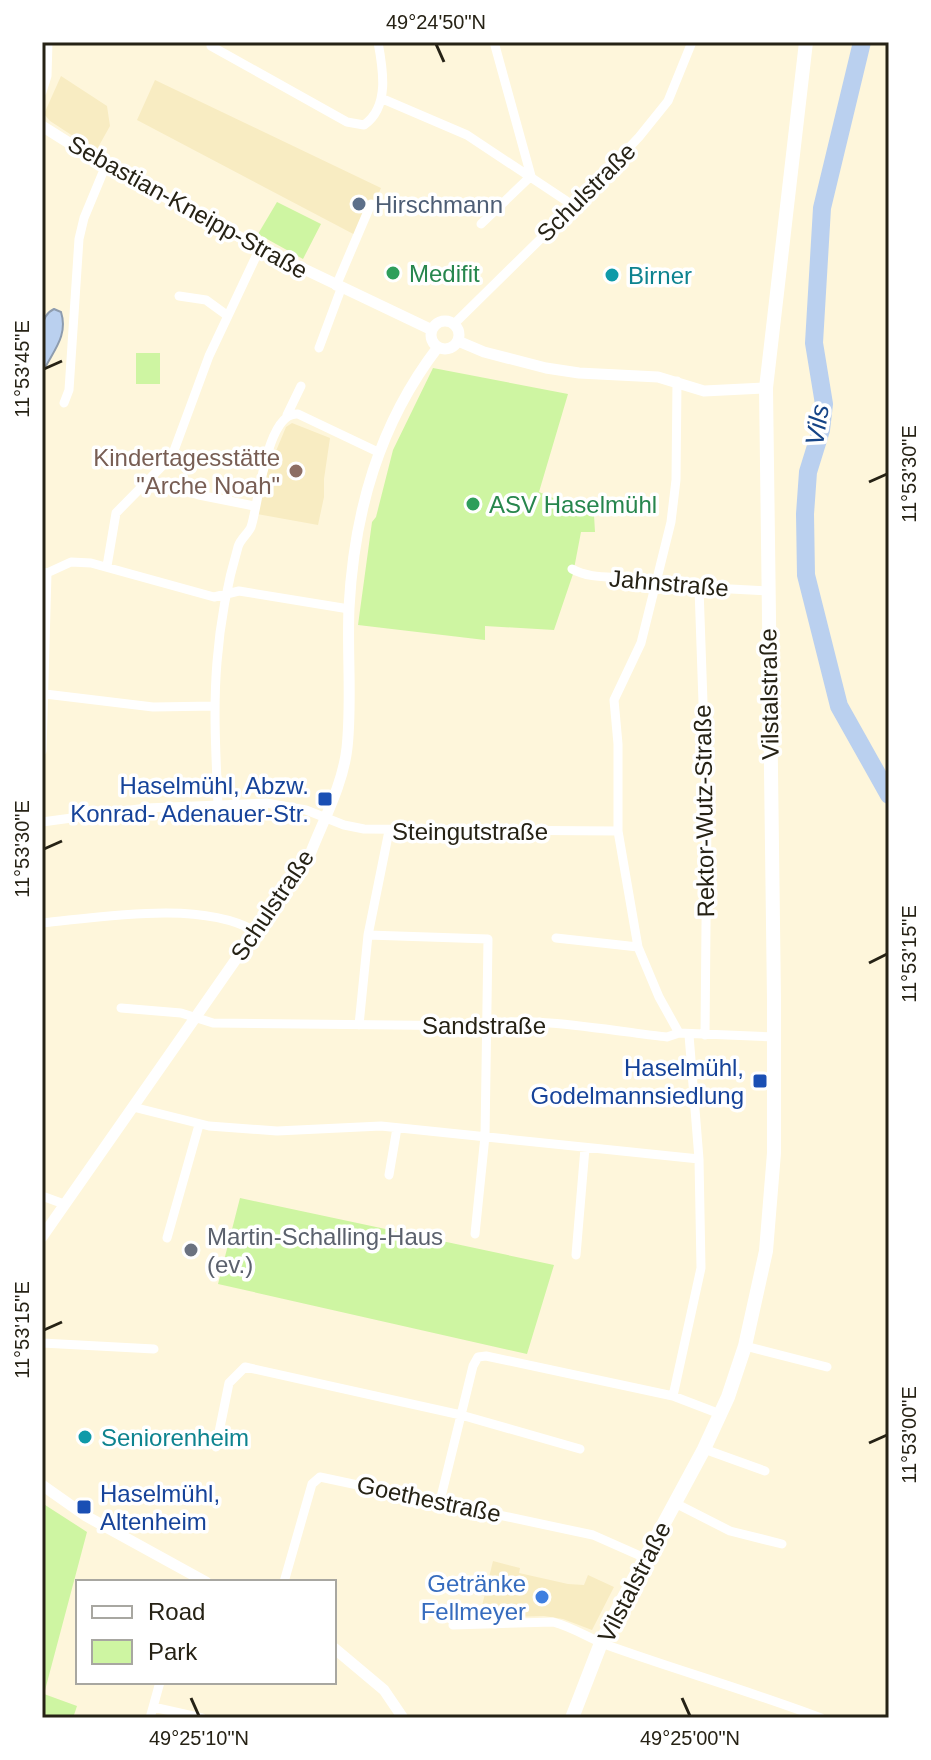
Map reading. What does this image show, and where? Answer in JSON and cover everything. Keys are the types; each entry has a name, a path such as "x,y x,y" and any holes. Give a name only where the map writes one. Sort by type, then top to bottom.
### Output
{"main road":[{"name":"Vilstalstraße","path":"572,1718 601,1643 720,1414 745,1346 766,1251 774,1153 774,1037 766,388 806,42"}],"street":[{"path":"42,92 47,76 48,42"},
{"path":"211,46 347,122 364,125 374,119 383,99 378,42"},
{"path":"494,42 531,176"},
{"name":"Schulstraße","path":"454,324 639,137 668,101 692,42"},
{"path":"383,99 467,135 574,206"},
{"name":"Sebastian-Kneipp-Straße","path":"42,126 106,165 260,248 432,330"},
{"path":"64,403 69,390 79,239 84,218 106,165"},
{"path":"481,224 531,176"},
{"name":"Sebastian-Kneipp-Straße","path":"319,348 338,287 371,204"},
{"path":"107,566 116,513 172,456 209,356 260,248"},
{"path":"179,296 206,300 228,316"},
{"path":"441,321 454,324 458,330 458,341 447,349 438,347 432,339 432,330 441,321"},
{"path":"458,341 484,352 546,368 658,377 704,391 766,388"},
{"name":"Schulstraße","path":"42,1237 311,852 337,787 347,749 349,609 358,529 378,452 424,366 438,347"},
{"path":"673,1396 701,1268 699,1159 684,1034 659,997 638,947 618,831 618,744 614,700 641,643 673,508 677,381"},
{"path":"218,804 215,706 217,661 227,595 239,543 251,528 263,467 279,424 287,416 301,386"},
{"path":"287,416 298,414 378,452"},
{"path":"150,480 199,495 254,506"},
{"path":"42,751 45,573 71,562 107,566 214,597 239,591 349,609"},
{"name":"Jahnstraße","path":"572,569 584,576 643,579 655,585 768,591"},
{"name":"Rektor-Wutz-Straße","path":"699,588 707,817 705,1035"},
{"path":"45,694 153,707 215,706"},
{"name":"Steingutstraße","path":"42,822 146,808 266,803 306,810 364,829 389,831 618,831"},
{"path":"359,1025 368,935 389,831"},
{"path":"42,923 191,914 229,919 255,931"},
{"path":"368,935 488,939 485,1136 475,1234"},
{"path":"556,938 638,947"},
{"name":"Sandstraße","path":"121,1008 181,1013 213,1023 486,1026 526,1022 667,1037 684,1034 774,1037"},
{"path":"133,1107 199,1125 277,1131 381,1126 699,1159"},
{"path":"167,1238 199,1125"},
{"path":"389,1175 397,1128"},
{"path":"576,1255 585,1148"},
{"path":"42,1196 64,1204"},
{"path":"42,1343 154,1349"},
{"path":"745,1346 827,1367"},
{"path":"440,1501 473,1366 478,1357 486,1356 673,1396 720,1414"},
{"path":"216,1447 229,1383 245,1367 461,1415 580,1449"},
{"path":"704,1449 765,1471"},
{"name":"Goethestraße","path":"285,1580 314,1480 320,1477 593,1535 645,1558"},
{"path":"42,1485 86,1516 200,1580"},
{"path":"675,1503 730,1531 782,1544"},
{"path":"453,1625 553,1622 601,1643 750,1691 821,1718"},
{"path":"336,1650 384,1690 403,1718"},
{"path":"150,1718 159,1684"},
{"path":"153,1707 202,1718"}],"shaded area":[{"path":"61,76 107,106 110,126 96,151 44,114"},
{"path":"155,80 381,188 359,237 137,120"},
{"name":"Kindertagesstätte \"Arche Noah\"","path":"292,423 330,438 318,525 257,514 266,475 286,427"},
{"path":"493,1561 520,1568 519,1573 568,1584 584,1585 588,1575 614,1587 592,1630 563,1619 544,1616 479,1618"}],"green space":[{"path":"277,202 321,224 303,259 258,234"},
{"path":"136,353 160,353 160,384 136,384"},
{"name":"ASV Haselmühl","path":"433,368 568,394 539,492 594,515 595,532 581,532 573,574 554,630 485,626 485,640 358,625 372,522 376,517 393,450"},
{"path":"240,1198 554,1265 527,1354 218,1284"},
{"path":"42,1503 87,1532 44,1694 77,1706 73,1718 42,1718"}],"water":[{"path":"54,309 61,312 63,329 42,374 41,328"}],"waterway":[{"name":"Vils","path":"862,42 822,208 814,343 824,404 821,430 808,472 806,575 839,706 889,795"}],"place":[{"name":"Hirschmann","path":"359,204"},
{"name":"Medifit","path":"393,273"},
{"name":"Birner","path":"612,275"},
{"name":"Kindertagesstätte \"Arche Noah\"","path":"296,471"},
{"name":"ASV Haselmühl","path":"473,504"},
{"name":"Haselmühl, Abzw. Konrad- Adenauer-Str.","path":"325,799"},
{"name":"Haselmühl, Godelmannsiedlung","path":"760,1081"},
{"name":"Martin-Schalling-Haus (ev.)","path":"191,1250"},
{"name":"Seniorenheim","path":"85,1437"},
{"name":"Haselmühl, Altenheim","path":"84,1507"},
{"name":"Getränke Fellmeyer","path":"542,1597"}]}
